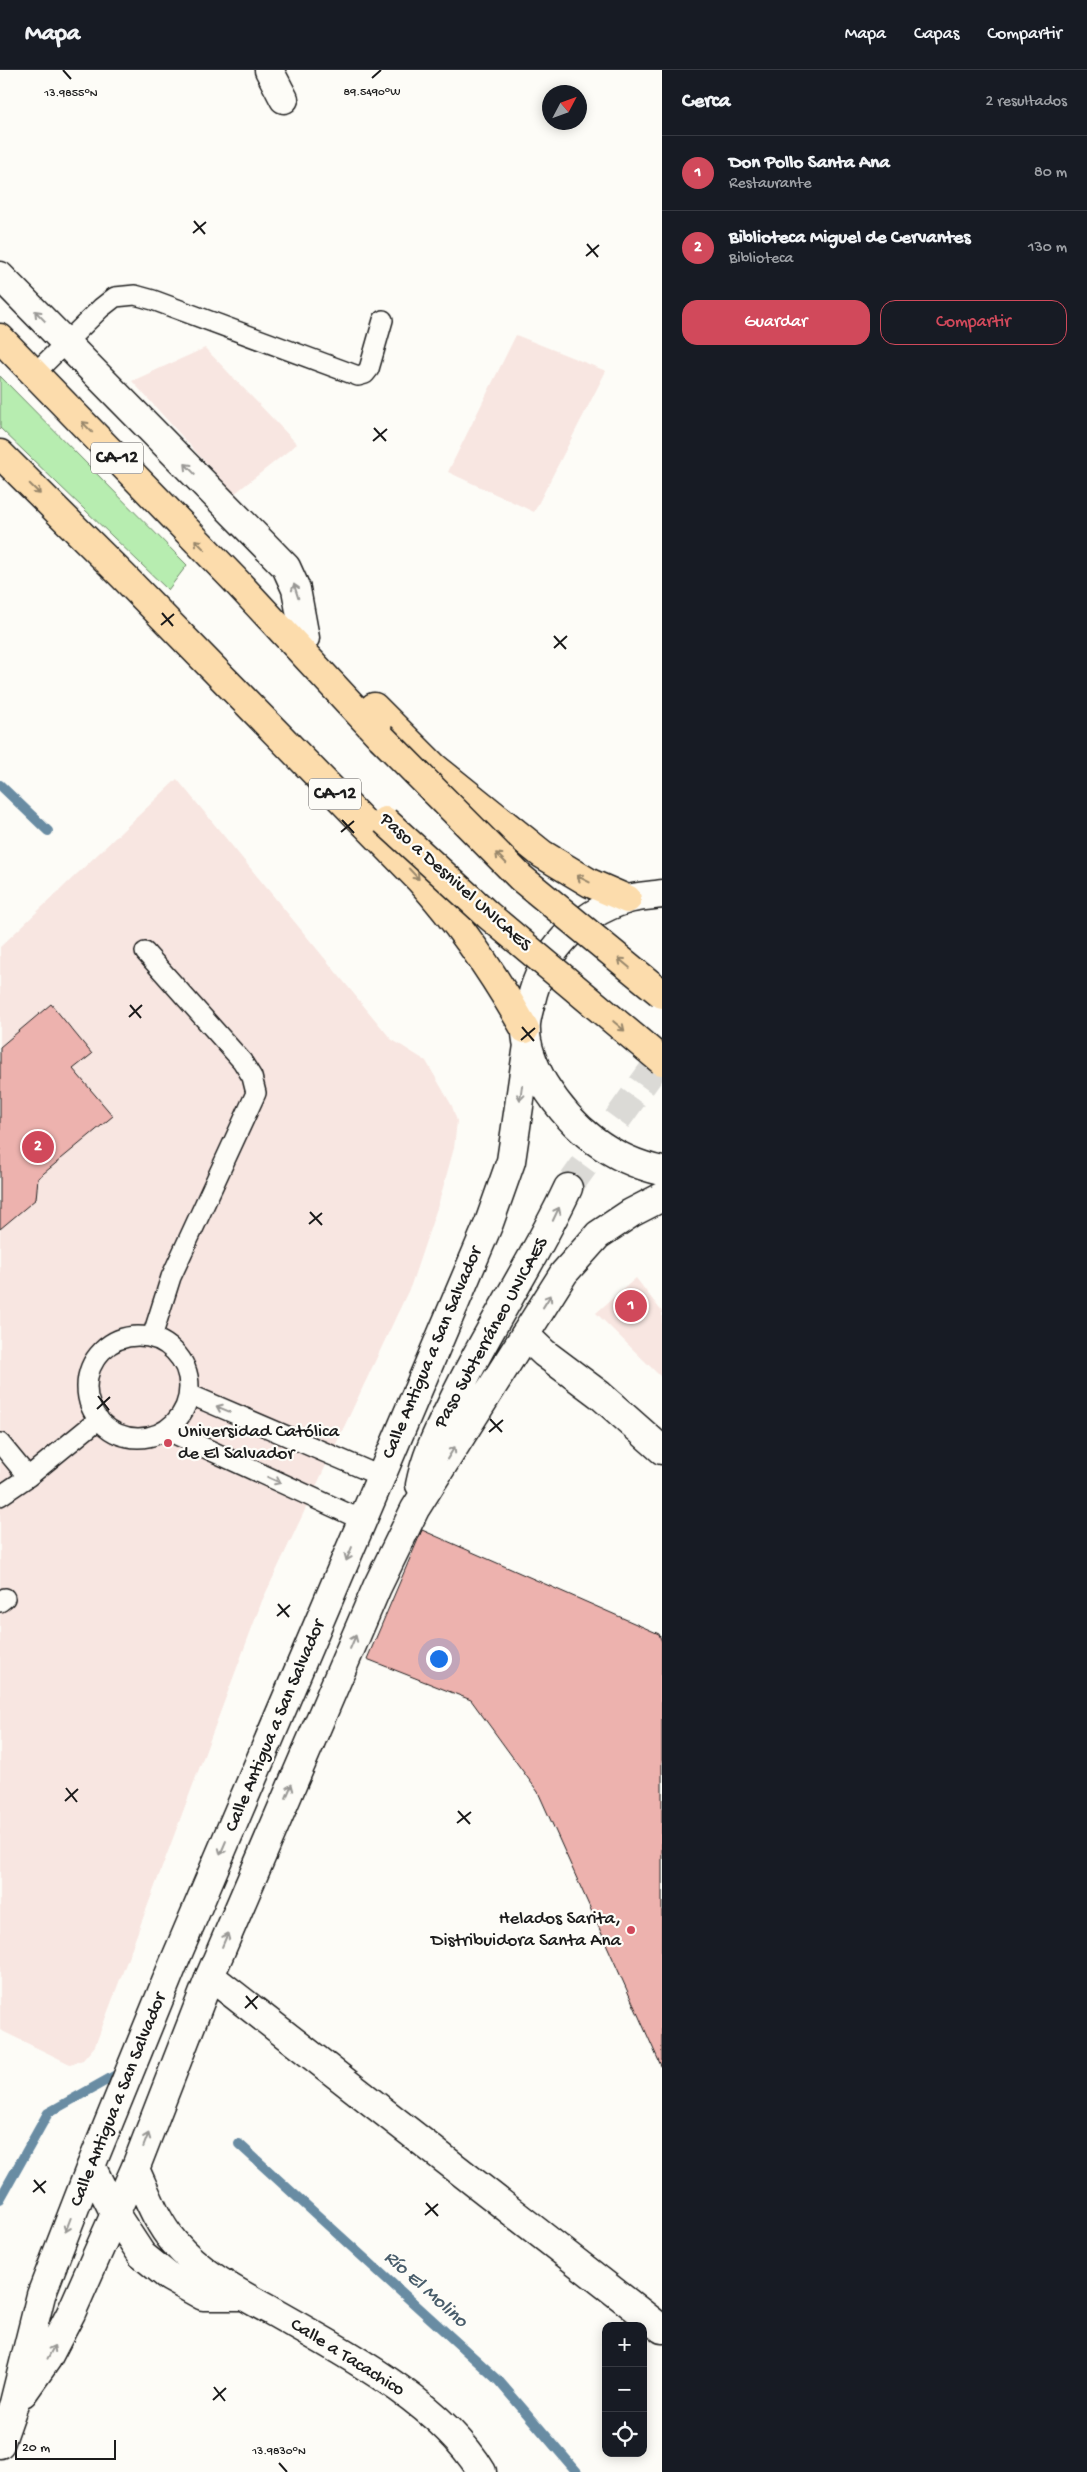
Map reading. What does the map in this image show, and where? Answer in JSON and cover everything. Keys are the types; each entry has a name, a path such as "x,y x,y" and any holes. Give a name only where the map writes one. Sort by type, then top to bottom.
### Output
{"highway":[{"name":"CA-12","path":"0,338 234,579 305,638 434,768 471,800 567,871 628,899"},
{"name":"CA-12","path":"0,454 123,576 396,855 451,914 492,971 526,1037"},
{"name":"Paso a Desnivel UNICAES","path":"123,576 488,915 662,1061"},
{"path":"234,579 381,737 521,878 662,994"}],"main road":[{"path":"269,70 284,99"},
{"path":"0,276 286,567 296,589 305,638"},
{"name":"Calle Antigua a San Salvador","path":"0,2444 14,2406 41,2295 92,2166 173,1965 489,1223 511,1161 534,985 556,947 592,916 628,899 662,894"},
{"path":"526,1037 542,1080 561,1110 573,1123 605,1149 652,1168"},
{"name":"Paso Subterráneo UNICAES","path":"416,1509 425,1460 472,1363 545,1237 568,1188"},
{"name":"Calle Antigua a San Salvador","path":"14,2406 47,2359 71,2313 135,2169 210,1976 377,1587 416,1509 564,1274 598,1235 631,1213 661,1200"},
{"path":"525,1335 544,1353 600,1395 662,1450"},
{"path":"210,1976 662,2329"},
{"path":"92,2166 115,2214 142,2255 169,2276 203,2296 244,2296"},
{"name":"Calle a Tacachico","path":"135,2169 156,2217 175,2243 215,2280 365,2365 426,2410 471,2454 482,2472"}],"lane":[{"path":"35,373 115,297 135,295 358,376 365,374 369,369 383,320"},
{"path":"145,952 242,1061 252,1077 256,1093 171,1277 152,1337"},
{"path":"652,1168 661,1200"},
{"path":"138,1335 152,1337 166,1343 177,1353 185,1365 189,1379 189,1394 185,1409 177,1421 166,1430 152,1436 138,1438 110,1429 99,1419 91,1407 87,1393 88,1379 92,1365 100,1352 110,1343 124,1337 138,1335"},
{"path":"189,1394 380,1476"},
{"path":"0,1496 28,1477 99,1419"},
{"path":"166,1430 364,1520"},
{"path":"0,1443 28,1477"}],"shaded area":[{"path":"516,335 606,371 534,512 448,472"},
{"path":"205,348 297,444 234,494 132,381"},
{"name":"Universidad Católica de El Salvador","path":"177,779 391,1039 426,1061 452,1106 457,1121 454,1148 439,1202 411,1285 262,1601 95,2046 83,2060 70,2064 0,2030 0,947"},
{"path":"636,1278 662,1312 662,1378 596,1313"}],"green space":[{"path":"0,376 187,565 168,590 0,428"}],"building":[{"path":"51,1004 92,1054 73,1069 113,1116 38,1178 36,1199 0,1229 0,1047"},
{"name":"Helados Sarita, Distribuidora Santa Ana","path":"422,1530 659,1634 662,1642 662,2068 538,1792 471,1700 367,1659"}],"waterway":[{"path":"0,785 48,831"},
{"name":"Río El Molino","path":"0,2199 48,2113 123,2071"},
{"name":"Río El Molino","path":"239,2144 498,2380 577,2472"}],"tunnel":[{"path":"568,1188 662,1057"}],"place":[{"name":"Biblioteca Miguel de Cervantes","path":"38,1147"},
{"name":"Don Pollo Santa Ana","path":"631,1306"},
{"name":"Universidad Católica de El Salvador","path":"168,1443"},
{"name":"Helados Sarita, Distribuidora Santa Ana","path":"631,1930"}]}
